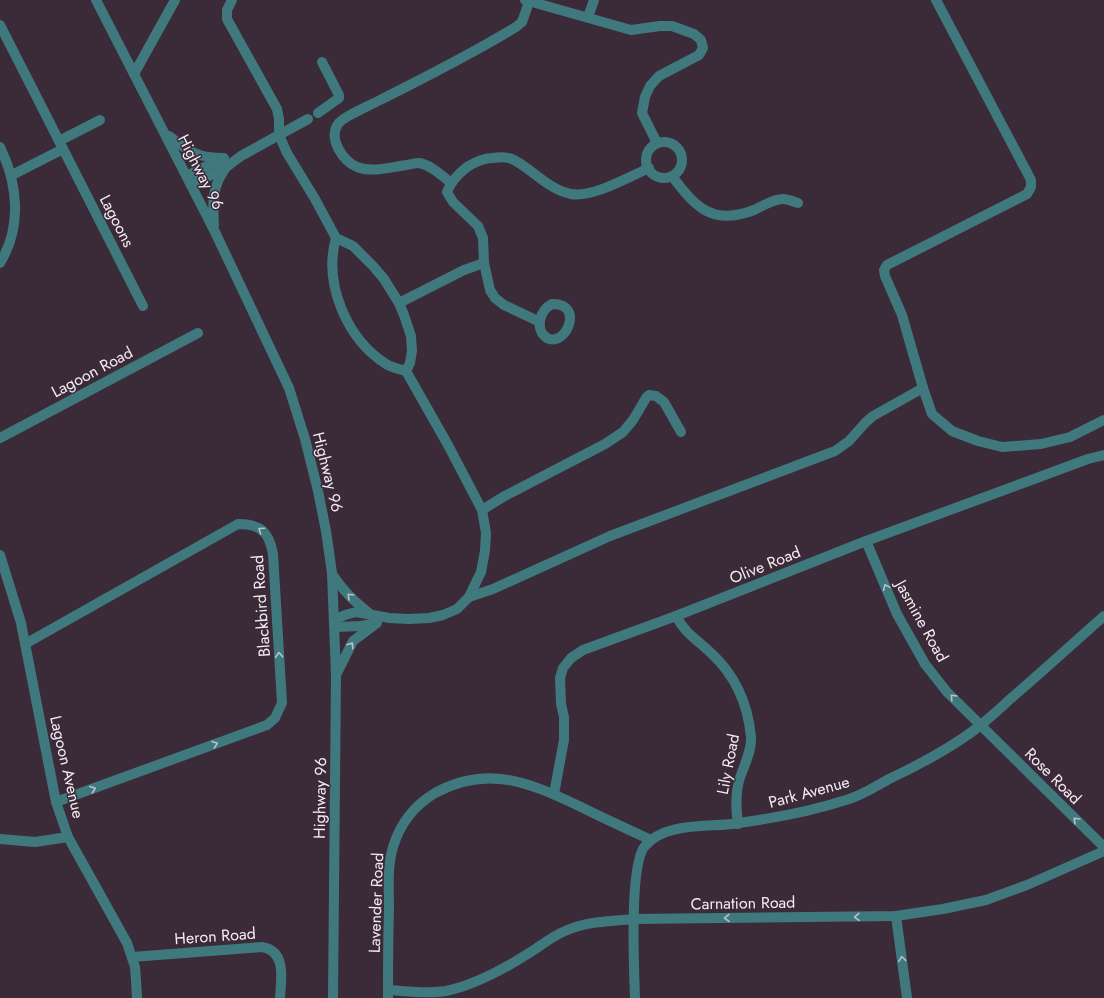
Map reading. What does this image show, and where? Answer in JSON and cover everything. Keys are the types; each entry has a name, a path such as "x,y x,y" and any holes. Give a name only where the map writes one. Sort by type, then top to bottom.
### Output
{"street":[{"name":"Highway 96","path":"96,0 215,232 289,388 305,439 318,491 332,573 336,675 333,998"},
{"path":"134,74 175,0"},
{"path":"232,0 227,10 227,19 277,109 279,119 279,135 288,153 336,238 353,246 373,266 384,279 404,315 411,336 412,351 410,363 406,371"},
{"path":"588,17 594,0"},
{"path":"936,0 1031,180 1031,188 1027,194 887,265 884,270 885,276 902,315 922,388 932,414 952,431 1002,446 1041,444 1055,441 1070,437 1104,420"},
{"path":"450,182 432,168 419,163 374,170 365,170 354,166 338,150 335,139 335,130 338,124 361,110 456,61 516,27 522,22 527,1 631,30 672,26 694,34 701,40 703,48 699,55 658,76 650,86 645,97 642,113 657,143"},
{"name":"Lagoons","path":"0,25 143,306"},
{"path":"318,113 339,98 339,95 322,62"},
{"path":"189,180 225,168 241,156 308,119"},
{"path":"12,175 100,120"},
{"path":"164,132 185,149 198,155 211,158 241,156"},
{"path":"668,142 678,147 682,157 682,163 677,173 672,176 659,176 651,172 648,168 647,154 657,143 668,142"},
{"path":"0,147 12,175 15,194 15,219 6,254 0,263"},
{"path":"189,180 224,158"},
{"path":"540,322 504,305 495,298 490,290 484,263 483,238 478,226 453,202 447,192 450,182 471,164 486,158 512,159 552,186 571,194 591,192 619,182 648,168"},
{"path":"215,232 212,201 215,187 225,168"},
{"path":"672,176 682,189 701,208 714,215 727,217 739,215 774,200 784,199 798,203"},
{"path":"334,623 344,615 356,612 374,619 429,618 443,615 457,609 469,597 481,572 485,551 486,532 482,510 448,445 406,371 387,365 368,349 351,327 340,308 334,284 332,261 336,238"},
{"path":"398,303 464,270 484,263"},
{"name":"Lagoon Road","path":"0,438 198,333"},
{"path":"469,597 493,589 610,536 835,451 850,441 873,416 922,388"},
{"path":"482,510 503,497 605,444 623,432 633,420 649,395 656,396 664,402 681,432"},
{"name":"Olive Road","path":"554,794 564,740 564,717 560,704 559,689 560,678 564,668 571,658 583,650 676,616 866,540 1088,459 1104,455"},
{"name":"Blackbird Road","path":"25,644 238,524 251,524 265,532 271,541 282,703 275,718 267,725 56,802"},
{"name":"Jasmine Road","path":"866,540 897,614 925,664 947,692 980,725"},
{"name":"Lagoon Avenue","path":"0,555 21,623 56,802 68,837 127,943 132,957 136,980 136,998"},
{"path":"332,573 350,598 374,619"},
{"name":"Lily Road","path":"676,616 682,627 689,635 712,653 726,670 733,680 746,707 751,740 736,793 738,824"},
{"name":"Park Avenue","path":"651,840 665,833 681,828 692,826 738,824 802,812 848,800 935,755 980,725 1104,616"},
{"path":"336,675 353,641 374,619"},
{"name":"Rose Road","path":"980,725 1104,847"},
{"name":"Lavender Road","path":"388,994 390,859 397,836 410,814 424,801 440,791 467,781 481,779 518,781 530,784 554,794 651,840"},
{"path":"0,839 35,842 68,837"},
{"path":"635,998 634,919 638,865 641,851 651,840"},
{"name":"Carnation Road","path":"388,994 445,991 476,982 498,972 566,930 580,925 634,919 896,916 942,910 986,900 1026,885 1104,851"},
{"path":"896,916 907,998"},
{"name":"Heron Road","path":"132,957 262,947 268,948 277,956 281,964 280,998"}]}
